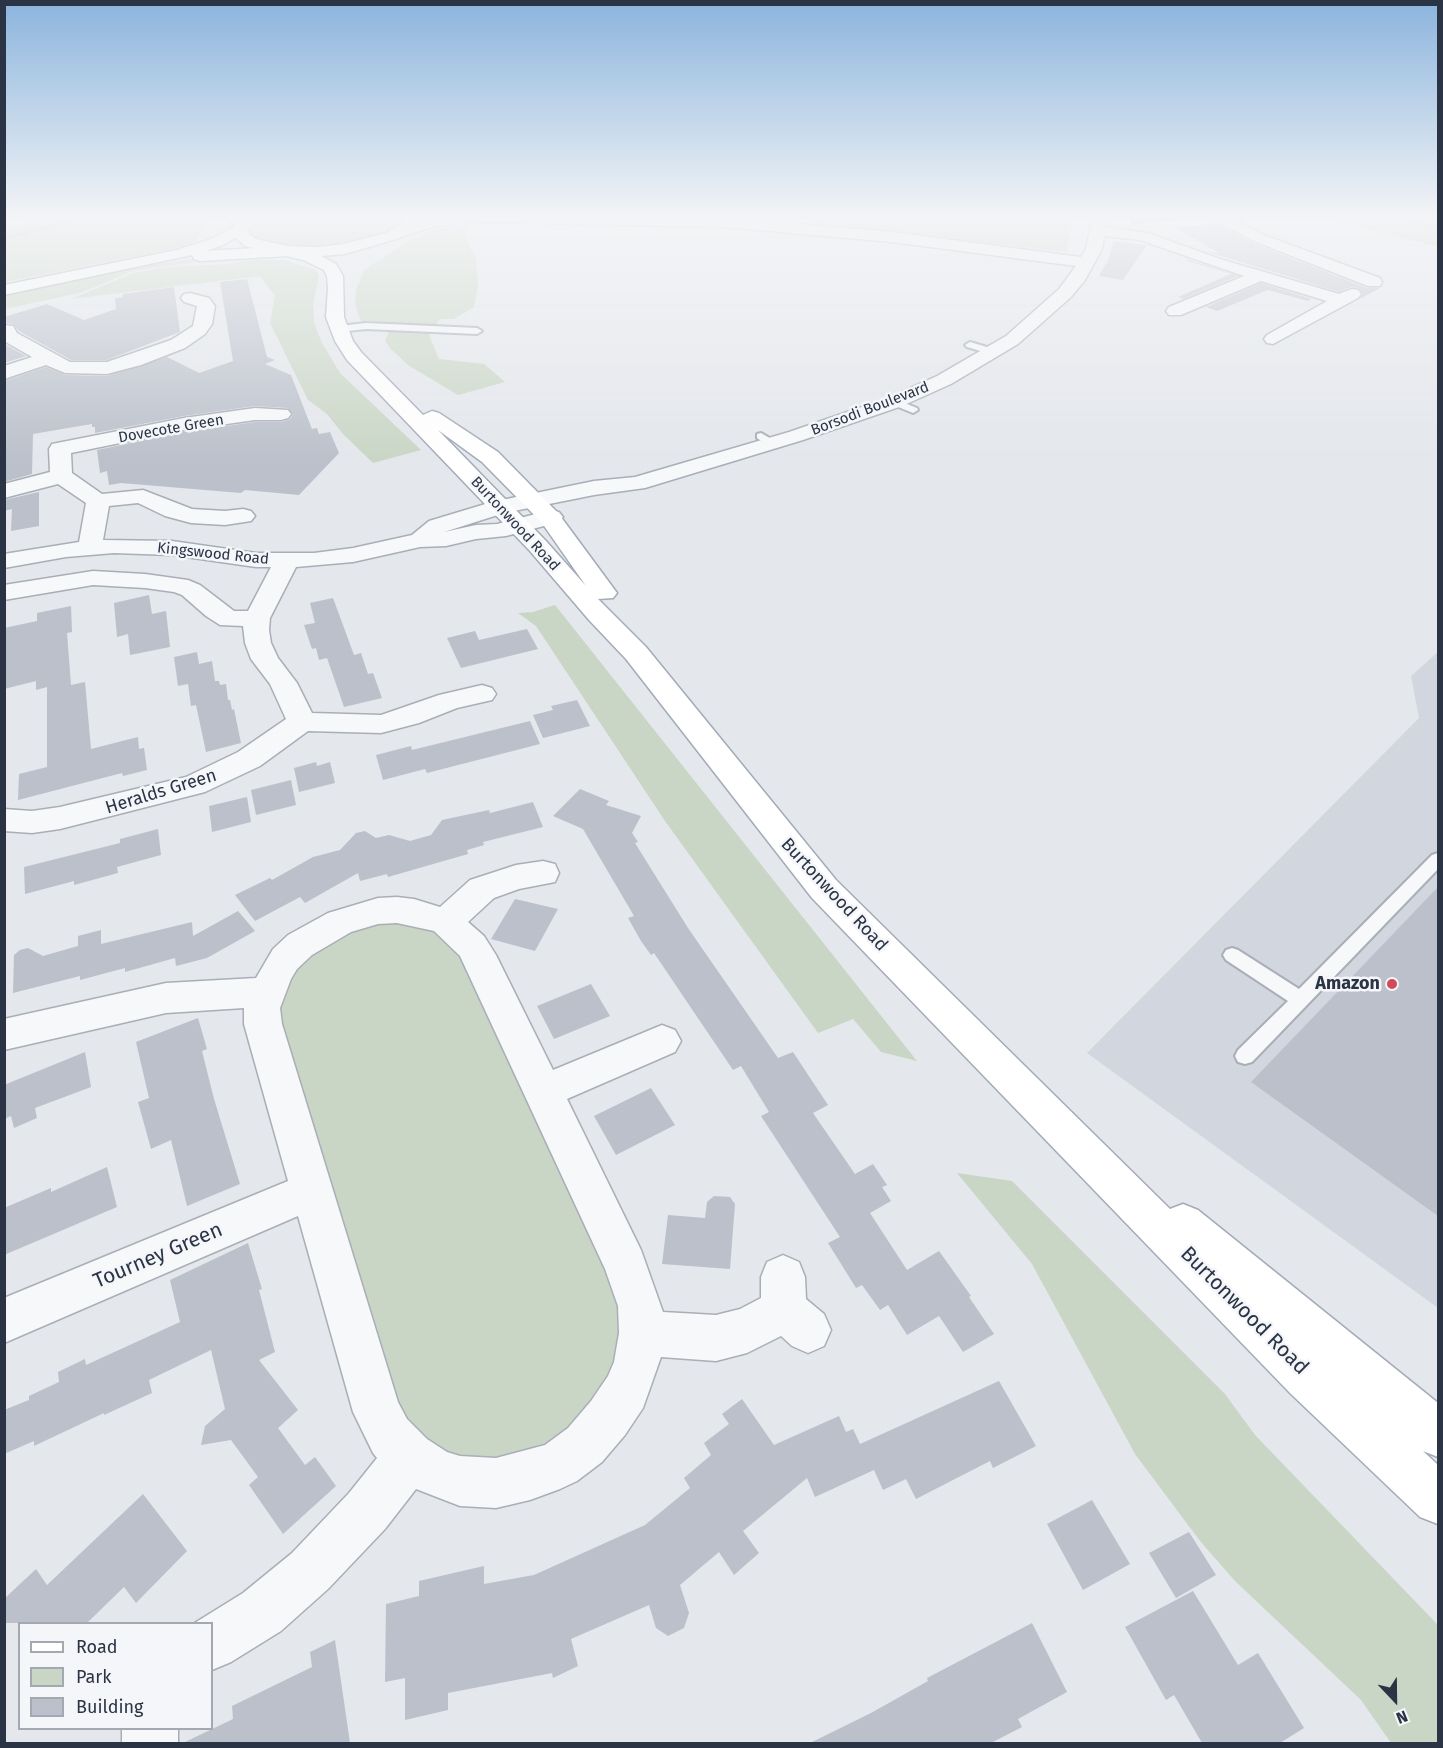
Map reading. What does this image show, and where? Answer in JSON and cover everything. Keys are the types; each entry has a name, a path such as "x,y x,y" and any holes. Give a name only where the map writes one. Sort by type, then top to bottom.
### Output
{"main road":[{"name":"Burtonwood Road","path":"336,297 335,317 339,329 344,341 363,368 394,396 520,527 598,615 636,653 824,889 1307,1376 1438,1499"},
{"name":"Burtonwood Road","path":"394,396 446,426 490,457 541,509 616,610 636,653"},
{"name":"Burtonwood Road","path":"1054,1119 1438,1433"}],"street":[{"name":"Borsodi Boulevard","path":"541,509 616,495 637,483 766,439 904,406 1012,340 1047,312 1062,297"},
{"path":"1175,311 1210,297"},
{"path":"1329,297 1341,300"},
{"path":"1273,339 1347,297"},
{"path":"11,329 8,336 64,367 98,369 134,361 178,344 192,336 203,324 206,306 203,302 188,298"},
{"path":"178,344 201,351"},
{"path":"4,373 47,358"},
{"name":"Dovecote Green","path":"61,476 59,445 255,414 283,415"},
{"path":"4,491 61,476 98,501 135,496 191,516 225,518 247,515"},
{"path":"90,547 98,501"},
{"name":"Kingswood Road","path":"420,540 437,526 500,507 541,509"},
{"name":"Kingswood Road","path":"4,561 90,547 172,548 256,560 287,561 353,555 420,540 446,539 520,527 541,509"},
{"path":"287,561 257,618 256,630 258,643 265,659 283,683 302,722 381,724 409,717 449,701 485,693"},
{"path":"4,593 93,578 145,581 179,585 191,590 215,611 229,618 257,618"},
{"name":"Heralds Green","path":"5,821 32,822 60,818 194,785 249,759 302,722"},
{"path":"446,922 482,889 516,877 548,872"},
{"path":"397,910 422,914 446,922 472,946 483,965 626,1265 640,1306 642,1333 637,1362 626,1390 585,1445 560,1464 530,1475 496,1483 460,1481 433,1471 410,1456 390,1436 377,1412 266,1040 262,1008 275,975 293,952 319,932 340,922 378,911 397,910"},
{"path":"4,1035 166,998 267,992"},
{"path":"543,1092 661,1041"},
{"name":"Tourney Green","path":"4,1321 311,1191"},
{"path":"642,1333 716,1338 747,1330 791,1306"},
{"path":"213,1642 262,1612 310,1571 367,1510 410,1456"}],"lane":[{"path":"339,329 366,326 457,326 477,331"},
{"path":"970,345 994,351"},
{"path":"1245,1056 1438,859"},
{"path":"1232,955 1300,1000"}],"shaded area":[{"path":"1438,652 1438,1308 1087,1053 1419,718 1411,676"}],"green space":[{"path":"4,297 63,297 5,309"},
{"path":"275,297 315,297 314,323 322,343 340,373 421,450 373,463 343,434 327,414 308,400 270,323"},
{"path":"356,297 476,297 474,307 454,319 440,319 429,335 439,359 484,364 505,382 458,395 408,365 385,341 392,325 362,324 355,304"},
{"path":"555,605 917,1061 881,1052 853,1019 818,1033 665,821 536,626 518,613 533,612"},
{"path":"386,919 437,930 455,944 618,1283 621,1351 602,1397 552,1445 480,1463 434,1450 396,1408 275,1002 278,991 316,944"},
{"path":"957,1173 1012,1181 1225,1394 1255,1435 1438,1625 1438,1743 1391,1743 1361,1700 1235,1581 1200,1541 1135,1454 1032,1264"}],"building":[{"path":"175,297 180,332 107,360 71,360 19,331 13,324 4,323 4,317 47,304 84,320 116,309 115,298"},
{"path":"222,297 252,297 267,357 275,360 265,364 291,375 312,429 317,428 319,434 330,432 339,453 299,495 245,490 241,493 121,483 109,485 107,471 100,473 97,450 184,432 255,422 282,422 290,419 293,414 288,408 255,406 184,416 95,433 95,427 92,427 92,424 33,434 32,474 4,482 4,381 46,367 65,375 107,376 167,357 199,373 233,361"},
{"path":"1230,297 1252,297 1217,311 1206,307"},
{"path":"1292,297 1312,299 1308,301"},
{"path":"4,344 26,356 4,363"},
{"path":"39,492 39,526 11,531 12,509 4,511 4,500"},
{"path":"149,595 152,614 166,611 170,647 130,655 128,634 117,637 114,603"},
{"path":"333,598 354,655 361,653 368,674 373,673 382,698 344,707 327,658 319,660 316,648 312,649 304,625 315,623 310,603"},
{"path":"71,606 72,632 67,633 71,685 85,682 91,749 138,737 139,749 144,748 147,770 123,776 122,773 18,800 19,774 47,767 47,687 36,690 36,681 4,689 4,628 37,621 37,613"},
{"path":"527,629 538,649 461,668 447,638 475,631 479,640"},
{"path":"197,652 199,664 212,661 215,681 219,681 220,685 226,684 228,700 230,700 232,710 234,709 241,743 206,752 196,705 191,706 188,684 178,686 174,657"},
{"path":"577,700 590,726 543,738 533,715 553,710 551,706"},
{"path":"530,721 540,744 427,773 425,769 383,780 376,755 411,746 412,750"},
{"path":"316,762 317,766 330,762 335,783 299,792 294,768"},
{"path":"291,780 296,805 256,815 251,790"},
{"path":"580,789 609,801 606,805 641,816 632,833 638,842 635,843 688,928 778,1058 793,1052 828,1105 813,1113 855,1174 873,1164 887,1185 882,1187 891,1201 870,1213 907,1270 939,1251 971,1296 969,1297 994,1334 963,1352 939,1316 907,1335 888,1305 880,1310 862,1285 856,1288 828,1243 840,1237 761,1116 769,1112 741,1066 733,1070 654,953 651,955 641,941 628,918 634,916 583,829 553,816"},
{"path":"247,797 251,822 212,832 209,806"},
{"path":"533,802 543,827 483,842 484,845 467,850 468,854 388,877 387,874 360,881 358,873 305,903 300,897 255,921 235,895 270,878 272,880 313,857 340,850 356,833 365,831 376,838 389,835 410,841 431,835 442,820 489,810 490,813"},
{"path":"158,829 161,855 117,867 118,873 74,885 74,881 25,894 24,867 120,843 120,839"},
{"name":"Amazon","path":"1438,887 1438,1216 1251,1082"},
{"path":"515,899 558,909 535,951 491,939"},
{"path":"238,911 255,931 207,958 176,966 175,958 125,972 125,968 80,980 80,976 13,993 14,955 20,950 28,948 43,956 78,946 78,936 101,930 101,944 192,922 193,936"},
{"path":"591,984 610,1016 554,1039 537,1006"},
{"path":"198,1018 207,1049 202,1051 214,1099 240,1184 187,1206 171,1140 151,1149 138,1102 149,1098 136,1042"},
{"path":"85,1052 91,1087 35,1108 37,1118 14,1128 11,1116 4,1119 4,1085"},
{"path":"651,1088 675,1125 616,1155 594,1116"},
{"path":"107,1167 117,1207 4,1255 4,1208 51,1188 51,1192"},
{"path":"714,1196 730,1197 735,1204 730,1269 662,1264 668,1215 705,1218 707,1202"},
{"path":"248,1243 262,1289 259,1290 275,1352 259,1360 298,1410 278,1428 305,1465 315,1457 336,1486 283,1534 249,1485 258,1477 231,1440 201,1445 205,1426 225,1409 211,1350 149,1380 152,1393 34,1446 34,1441 4,1454 4,1410 29,1400 29,1396 59,1382 58,1372 85,1359 86,1365 180,1322 170,1280"},
{"path":"999,1381 1036,1446 993,1468 990,1461 916,1499 906,1479 883,1490 874,1470 815,1497 807,1478 743,1531 759,1553 734,1575 719,1552 680,1585 689,1613 684,1628 668,1636 656,1628 649,1605 571,1639 578,1666 553,1678 552,1673 448,1693 448,1710 405,1720 405,1678 385,1682 386,1604 419,1596 419,1581 484,1566 484,1584 534,1575 645,1525 690,1488 684,1478 711,1455 704,1443 729,1424 722,1414 742,1399 774,1445 839,1416 846,1432 853,1429 860,1444"},
{"path":"143,1494 187,1551 136,1603 124,1587 88,1622 4,1623 4,1599 36,1569 47,1585"},
{"path":"1092,1500 1130,1564 1083,1590 1047,1524"},
{"path":"1189,1532 1216,1575 1176,1598 1149,1553"},
{"path":"1193,1591 1238,1665 1258,1653 1304,1728 1280,1743 1202,1743 1174,1695 1166,1700 1125,1627"},
{"path":"1032,1623 1067,1692 1018,1719 1022,1727 991,1743 810,1743 871,1713 928,1681 927,1678"},
{"path":"335,1640 350,1743 183,1743 233,1719 232,1706 312,1667 310,1652"}],"place":[{"name":"Amazon","path":"1392,984"}]}
